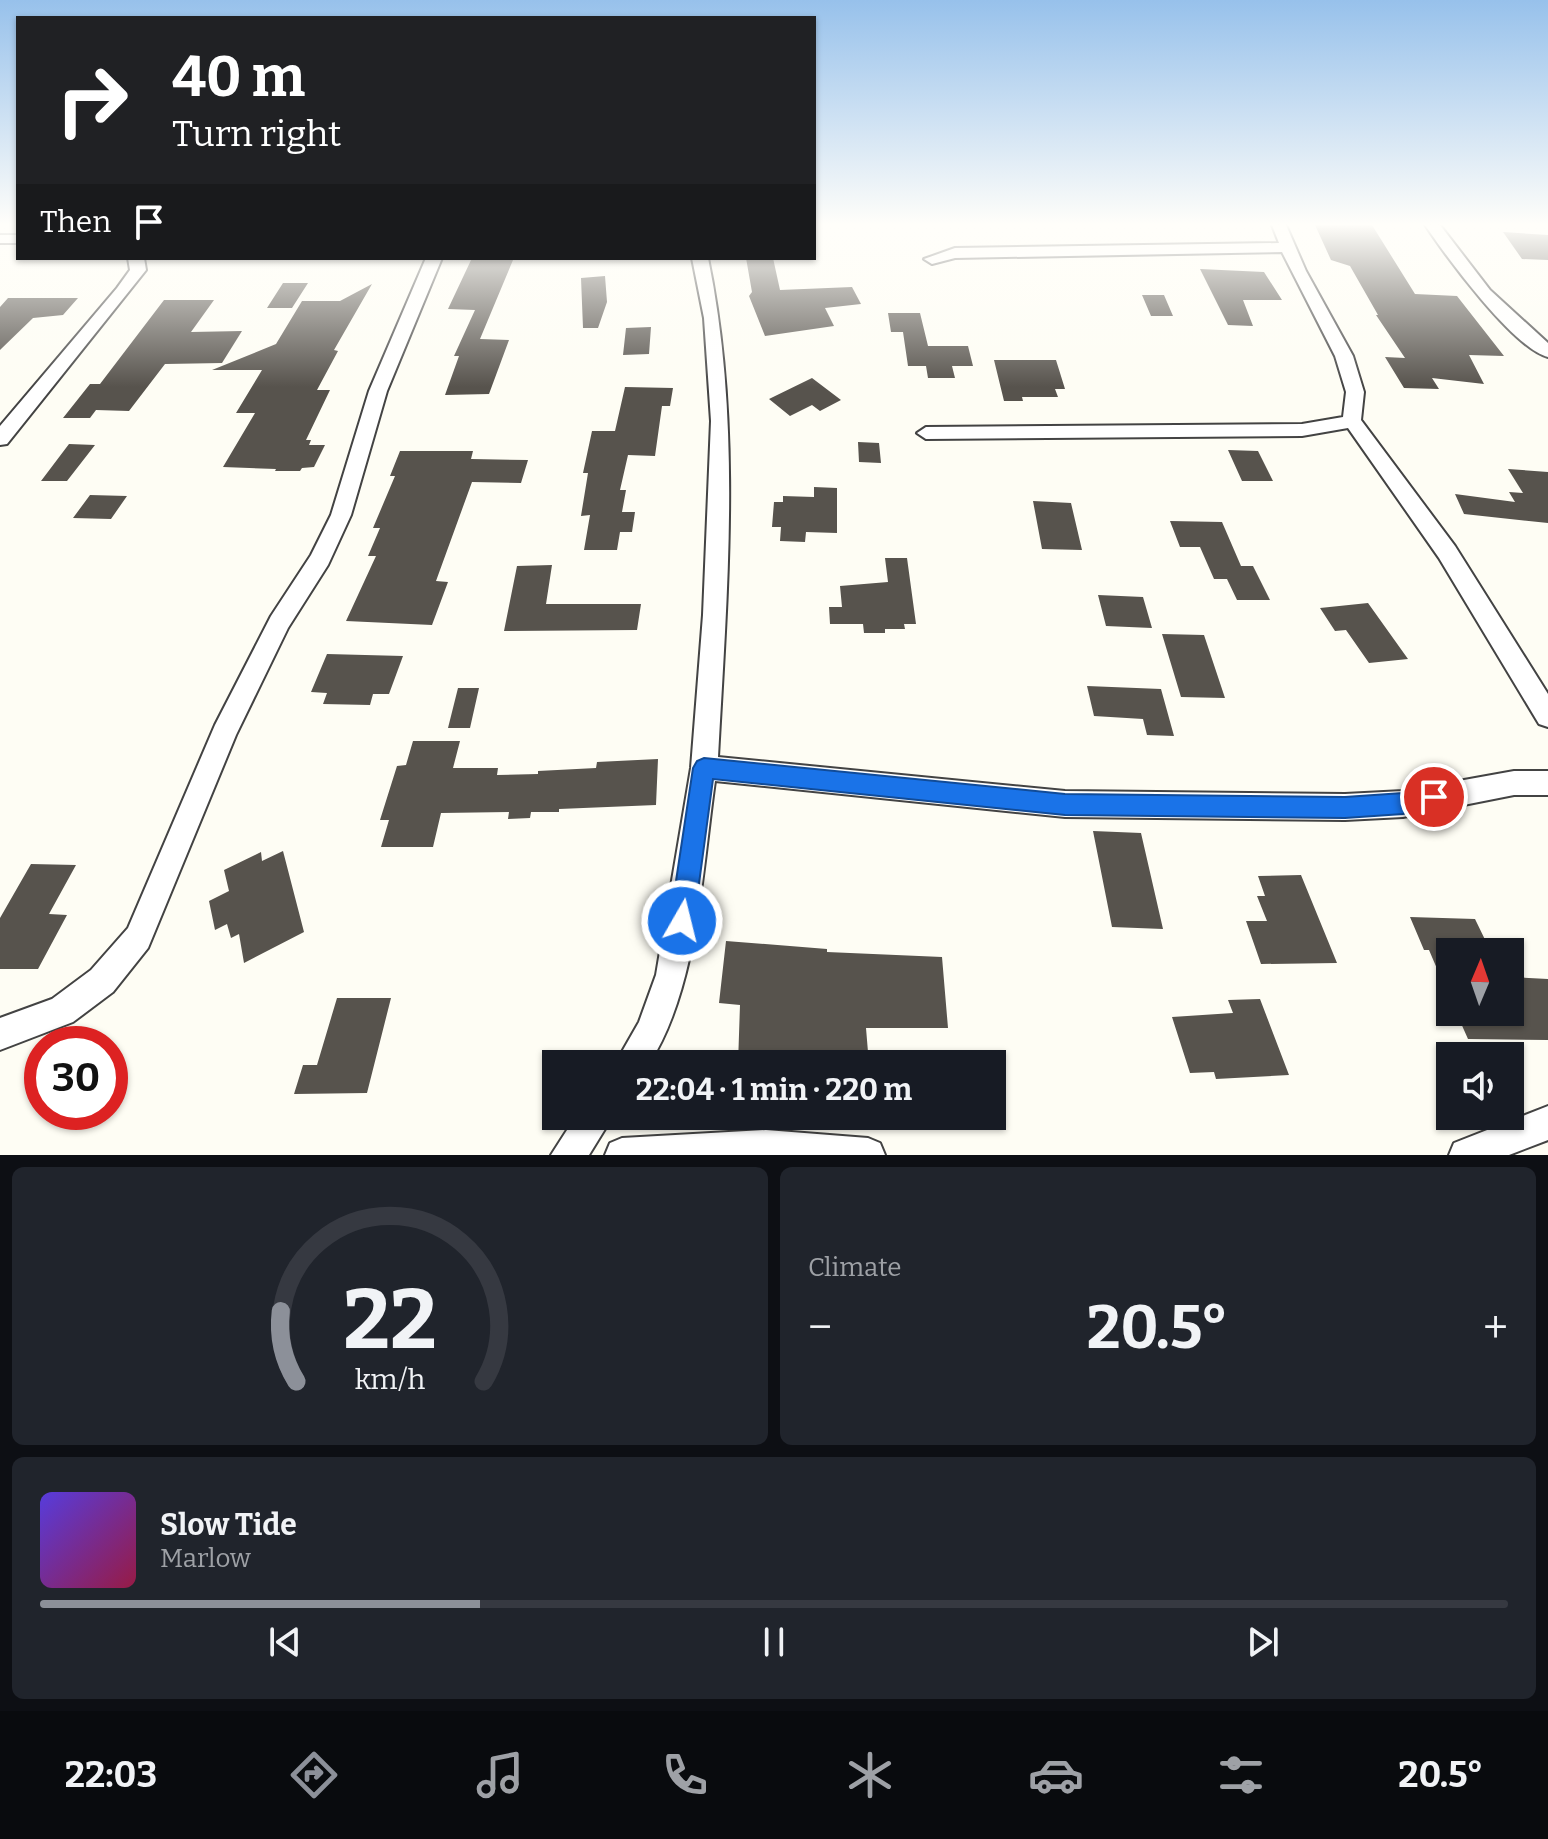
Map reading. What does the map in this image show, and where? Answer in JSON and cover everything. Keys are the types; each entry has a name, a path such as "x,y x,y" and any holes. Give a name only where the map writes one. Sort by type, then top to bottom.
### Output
{"street":[{"path":"0,439 132,279"},
{"path":"0,1034 62,1011 102,981 138,938 224,733 279,623 320,559 341,515 378,391 425,279"},
{"path":"640,1050 652,1031 671,975 704,768 714,615 720,421 712,318 704,279"},
{"path":"1304,279 1344,356 1355,392 1352,421 1447,552 1524,682 1548,716"},
{"path":"1469,279 1494,307 1548,352"},
{"path":"926,433 1302,430 1327,428 1352,421"},
{"path":"704,768 1065,804 1345,807 1403,804 1514,783 1548,783"},
{"path":"1466,1155 1548,1123"},
{"path":"568,1155 586,1130"},
{"path":"622,1155 766,1147 868,1155"}],"building":[{"path":"462,279 505,279 480,339 509,340 489,394 445,395 459,356 454,356 475,310 448,309"},
{"path":"581,279 605,279 607,302 598,328 583,328"},
{"path":"750,279 778,279 780,290 852,287 861,304 825,308 834,326 765,336 749,296 752,292"},
{"path":"1205,279 1268,279 1282,300 1243,300 1253,326 1228,325"},
{"path":"1357,279 1406,279 1415,294 1457,296 1504,356 1469,355 1484,384 1432,378 1439,389 1404,388 1385,357 1405,358"},
{"path":"283,283 308,283 292,308 267,308"},
{"path":"372,284 334,350 338,351 317,390 330,390 306,440 311,440 309,445 325,445 314,467 300,471 275,471 223,467 255,413 236,413 262,370 212,370 276,344 302,301 340,301"},
{"path":"1142,295 1164,295 1173,316 1151,316"},
{"path":"8,298 78,298 63,315 33,318 0,350 0,307"},
{"path":"164,300 214,300 191,332 242,331 222,363 165,364 129,411 96,410 90,418 63,418 90,384 100,384"},
{"path":"888,313 920,313 928,346 968,346 973,366 952,366 955,378 928,378 926,366 908,366 903,332 891,332"},
{"path":"651,327 649,354 623,355 626,328"},
{"path":"994,360 1056,360 1065,389 1055,389 1058,397 1022,397 1023,401 1004,401"},
{"path":"812,378 841,400 820,411 812,405 790,416 769,399"},
{"path":"625,387 673,388 670,406 662,406 655,456 628,455 620,490 626,490 622,512 635,512 632,532 620,532 617,550 584,550 590,515 581,516 588,473 583,473 592,431 615,431"},
{"path":"858,442 879,443 881,463 859,462"},
{"path":"69,444 95,445 67,481 41,481"},
{"path":"1228,450 1258,451 1273,481 1242,481"},
{"path":"400,451 473,451 471,459 528,460 521,483 472,482 436,581 448,582 432,625 346,621 376,556 368,556 380,528 373,528 395,476 390,476"},
{"path":"1508,469 1548,472 1548,523 1464,514 1455,494 1515,502 1509,492 1523,493"},
{"path":"814,487 837,488 837,533 806,532 805,542 780,541 781,527 772,527 774,502 783,502 783,496 814,497"},
{"path":"90,495 127,496 111,519 73,518"},
{"path":"1033,501 1071,503 1082,550 1042,549"},
{"path":"1170,521 1222,522 1241,566 1253,566 1270,600 1237,600 1227,579 1214,579 1200,547 1180,547"},
{"path":"885,558 907,558 916,624 904,624 905,629 885,629 885,633 864,633 863,624 830,624 829,607 842,607 840,586 888,582"},
{"path":"552,565 546,604 641,604 637,630 504,631 517,566"},
{"path":"1098,595 1143,597 1152,628 1106,626"},
{"path":"1368,603 1408,659 1369,663 1346,630 1335,631 1320,608"},
{"path":"1162,634 1204,635 1225,698 1181,697"},
{"path":"327,654 403,656 389,694 373,694 370,705 323,704 327,693 311,692"},
{"path":"1087,686 1161,689 1174,736 1147,735 1143,719 1094,716"},
{"path":"458,688 479,688 470,728 448,728"},
{"path":"413,741 460,741 453,768 498,768 497,775 538,774 538,771 596,768 597,762 658,759 656,805 559,809 559,812 531,812 530,818 508,819 509,812 441,813 433,847 381,847 389,820 380,820 397,766 406,765"},
{"path":"1093,831 1141,833 1163,929 1112,927"},
{"path":"283,851 304,932 244,963 239,934 231,938 227,924 215,930 209,901 229,891 224,870 261,852 262,861"},
{"path":"31,864 76,865 49,914 67,915 38,969 0,969 0,918"},
{"path":"1301,875 1337,963 1261,964 1246,921 1267,921 1257,896 1265,896 1258,876"},
{"path":"1410,917 1475,919 1484,938 1436,938 1436,966 1429,950 1424,950"},
{"path":"726,941 827,949 827,952 942,957 948,1028 866,1028 868,1050 738,1050 740,1005 719,1003"},
{"path":"1524,978 1548,979 1548,1040 1468,1039 1462,1026 1524,1026"},
{"path":"337,998 391,998 367,1093 294,1094 303,1065 317,1065"},
{"path":"1260,999 1289,1075 1216,1079 1214,1072 1190,1073 1172,1017 1233,1013 1228,1000"}],"route":[{"path":"682,921 704,768 1065,804 1345,807 1403,804 1434,797"}]}
